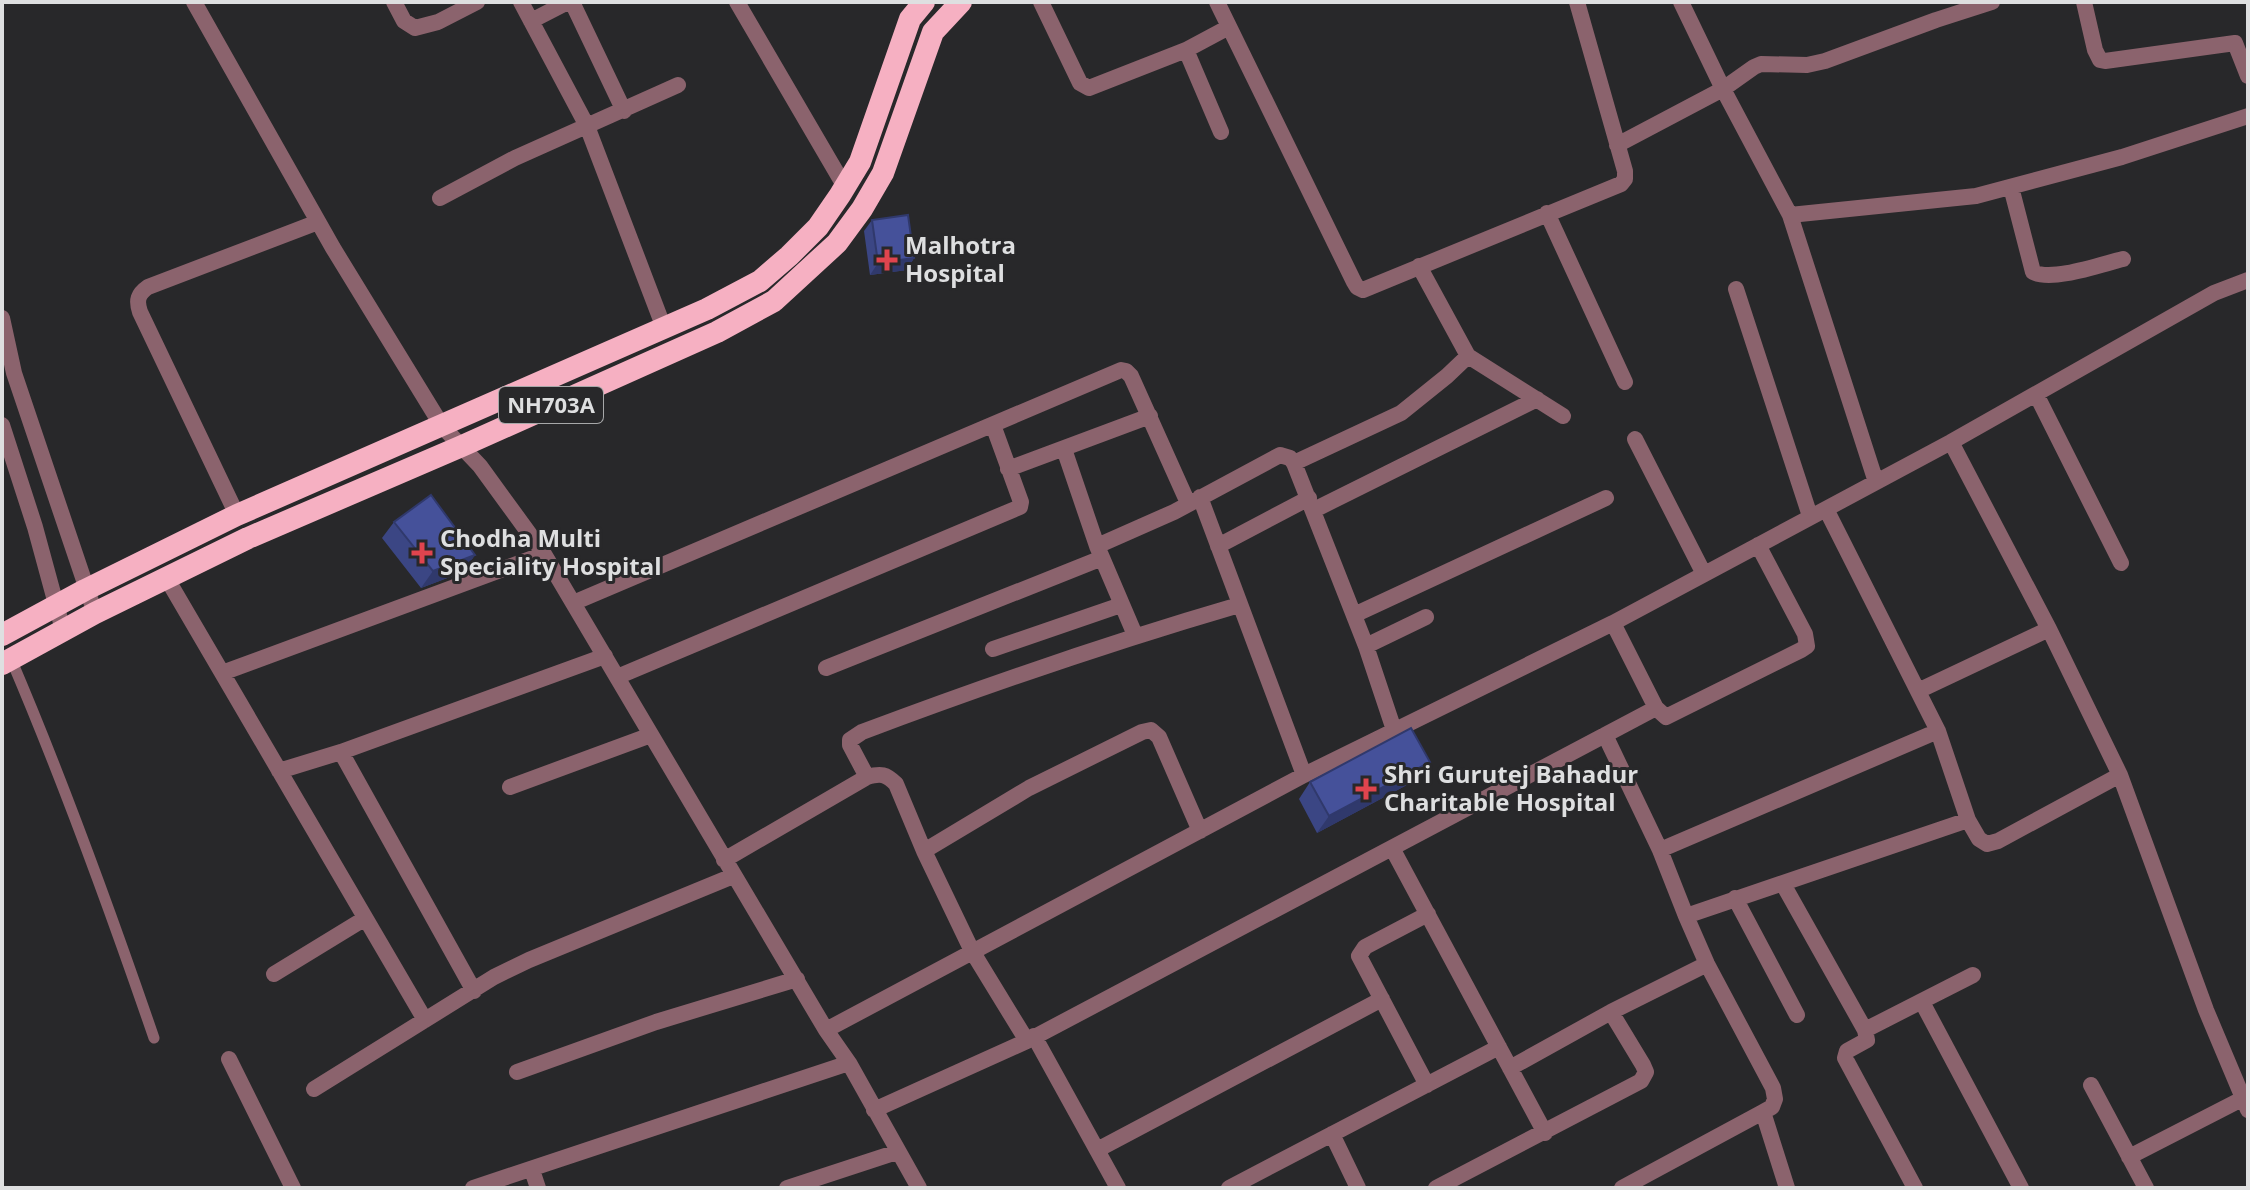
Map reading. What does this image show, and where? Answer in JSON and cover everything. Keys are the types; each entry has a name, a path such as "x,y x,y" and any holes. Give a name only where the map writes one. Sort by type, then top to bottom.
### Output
{"highway":[{"name":"NH703A","path":"2,635 237,515 720,303 760,281 818,227 860,162 910,19 924,2"},
{"name":"NH703A","path":"7,661 95,613 248,538 462,446 745,318 774,301 837,243 883,173 933,32 961,2"}],"street":[{"path":"194,2 318,222 442,426 480,466 544,554 733,876 849,1063 919,1188"},
{"path":"394,2 404,21 415,28 438,22 477,2"},
{"path":"521,2 587,126 664,328"},
{"path":"531,21 570,2 624,111"},
{"path":"737,2 845,187"},
{"path":"1041,2 1084,87 1095,86 1186,50 1229,27"},
{"path":"1217,2 1357,287 1363,290 1621,184 1625,179 1577,2"},
{"path":"1681,2 1790,215 1876,482"},
{"path":"1617,145 1723,89 1761,64 1807,65 1825,61 1992,2"},
{"path":"2084,2 2100,60 2235,43 2248,76"},
{"path":"1186,50 1221,132"},
{"path":"440,198 515,158 678,85"},
{"path":"1790,215 1976,196 2122,157 2248,116"},
{"path":"2011,187 2033,272 2052,275 2123,259"},
{"path":"1547,213 1625,382"},
{"path":"237,515 140,312 138,299 148,287 318,222"},
{"path":"1419,266 1468,356 1563,416"},
{"path":"826,1030 1304,775 1613,623 1951,442 2200,300 2246,285"},
{"path":"1736,289 1818,513 1920,690 1938,731 1968,820 1979,839 1987,844 1998,841 2120,775"},
{"path":"2,318 8,376 95,613"},
{"path":"1294,463 1401,413 1468,356"},
{"path":"573,603 1121,370 1126,371 1218,546 1304,775"},
{"path":"2036,394 2121,563"},
{"path":"1218,546 1537,399"},
{"path":"1008,469 1150,416"},
{"path":"2,425 35,527 63,630"},
{"path":"617,677 1020,507 1021,502 993,425"},
{"path":"1635,439 1704,574"},
{"path":"1951,442 2049,629 2120,775 2206,1010 2244,1094 2129,1157"},
{"path":"1064,449 1100,552 1135,635"},
{"path":"826,668 1100,552 1280,455 1294,463 1312,504 1394,730"},
{"path":"1354,615 1606,498"},
{"path":"1613,623 1656,708 1666,717 1807,646 1805,634 1758,545"},
{"path":"222,673 544,554"},
{"path":"166,577 425,1020"},
{"path":"993,649 1121,605"},
{"path":"867,777 850,745 850,740 862,732 1135,635 1239,605"},
{"path":"1366,646 1426,617"},
{"path":"1920,690 2049,629"},
{"path":"279,771 341,752 605,656"},
{"path":"874,1110 1031,1038 1656,708"},
{"path":"924,851 1029,788 1151,730 1159,737 1200,831"},
{"path":"1660,850 1938,731"},
{"path":"510,787 651,735"},
{"path":"1605,735 1660,850 1707,964 1773,1088 1775,1099 1772,1107 1622,1188"},
{"path":"341,752 474,991"},
{"path":"724,860 867,777 880,773 896,784 972,951 1031,1038 1118,1188"},
{"path":"1686,916 1968,820"},
{"path":"1392,848 1545,1133"},
{"path":"314,1089 494,977 733,876"},
{"path":"1783,884 1865,1030 1867,1040 1847,1051 1845,1058 1915,1188"},
{"path":"1735,898 1797,1015"},
{"path":"1427,1085 1361,960 1360,951 1428,914"},
{"path":"274,974 364,919"},
{"path":"1510,1068 1707,964"},
{"path":"1865,1030 1973,975"},
{"path":"517,1072 656,1022 797,979"},
{"path":"1097,1150 1382,999"},
{"path":"1922,1002 2021,1188"},
{"path":"1436,1188 1545,1133 1645,1077 1643,1065 1611,1012"},
{"path":"1229,1188 1499,1047"},
{"path":"229,1059 293,1188"},
{"path":"473,1188 849,1063"},
{"path":"2091,1085 2146,1188"},
{"path":"1763,1112 1787,1188"},
{"path":"1332,1134 1358,1188"},
{"path":"787,1188 897,1152"},
{"path":"532,1170 538,1188"}],"lane":[{"path":"7,661 48,745 93,862 154,1038"}],"building":[{"path":"908,215 914,258 878,263 872,220"},
{"path":"431,495 475,555 433,571 394,522"},
{"path":"1411,728 1430,762 1329,816 1310,782"}],"place":[{"name":"Malhotra Hospital","path":"887,260"},
{"name":"Chodha Multi Speciality Hospital","path":"422,553"},
{"name":"Shri Gurutej Bahadur Charitable Hospital","path":"1366,789"}]}
